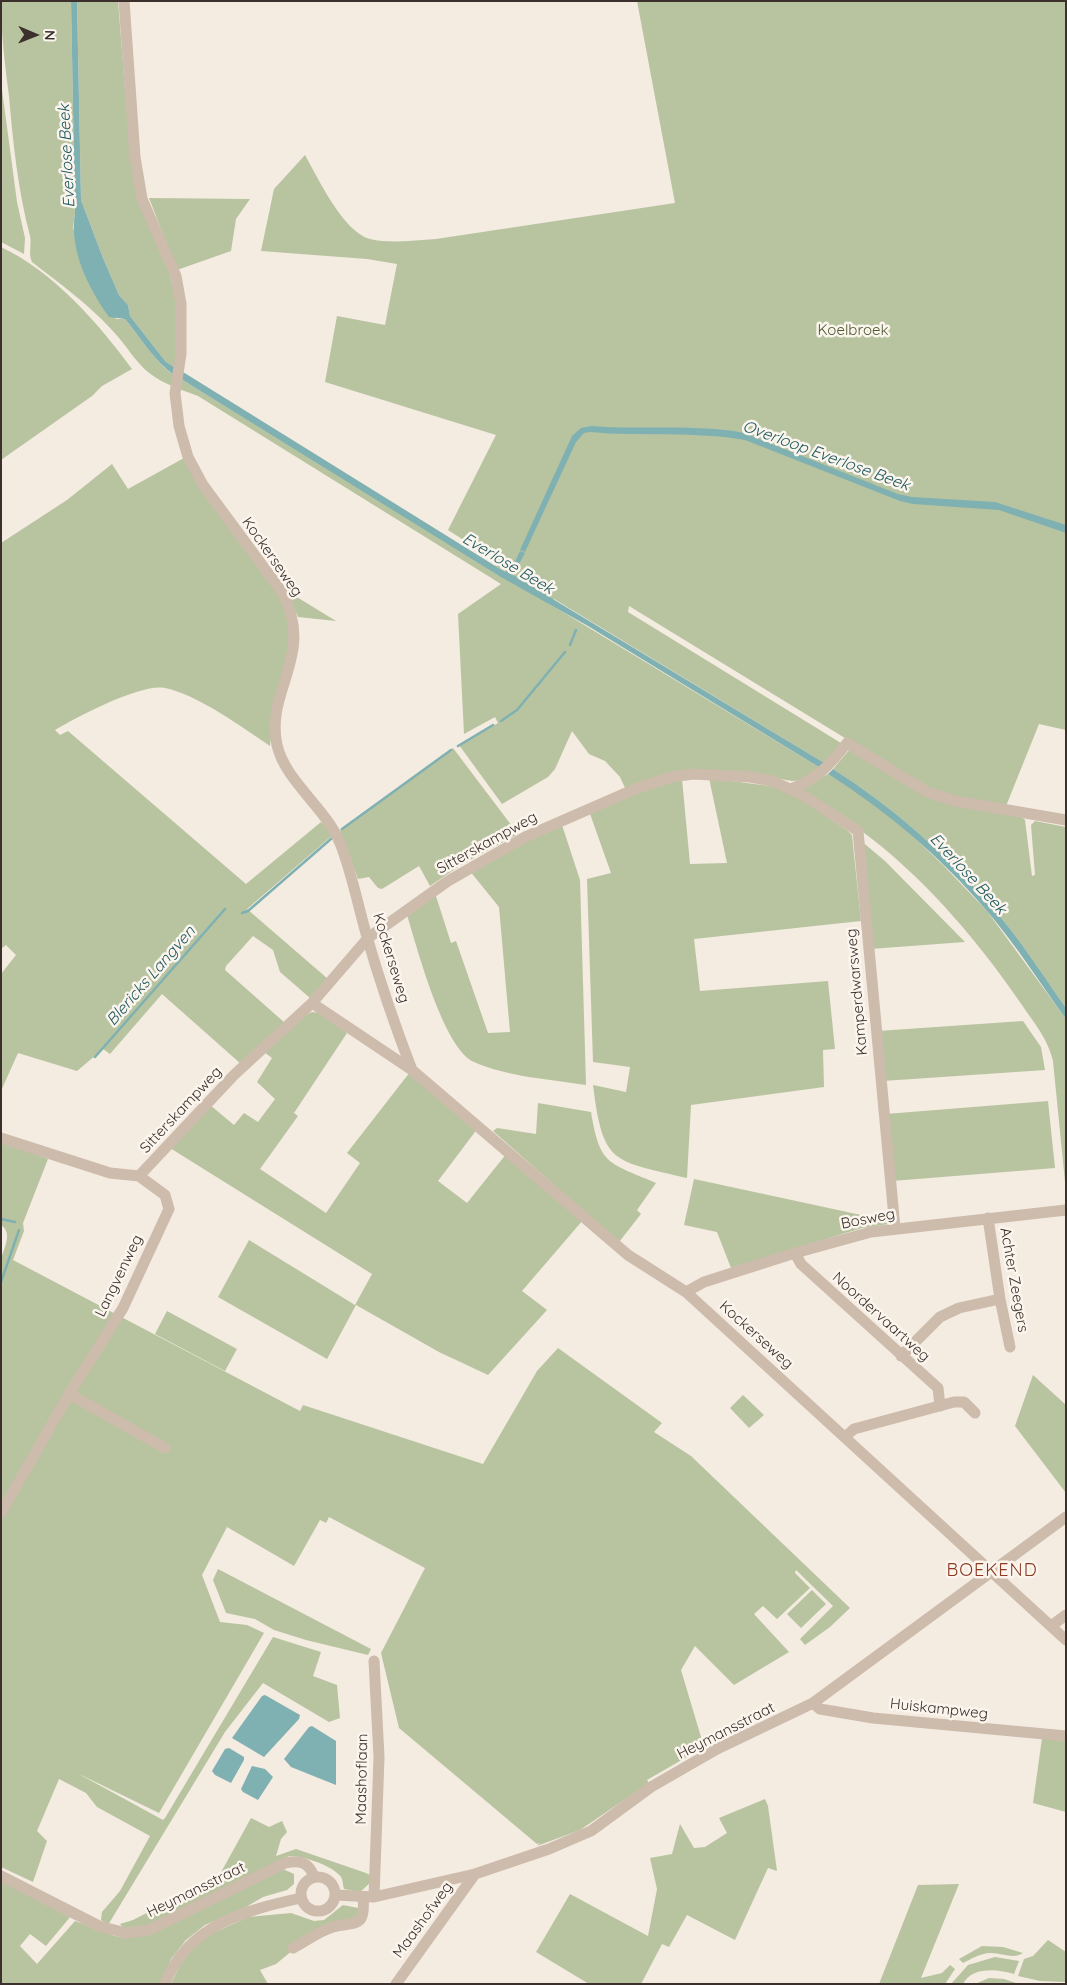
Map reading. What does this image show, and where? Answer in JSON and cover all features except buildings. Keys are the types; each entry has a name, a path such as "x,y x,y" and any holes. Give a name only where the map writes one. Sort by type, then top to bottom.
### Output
{"street":[{"name":"Kockerseweg","path":"124,1 135,157 142,199 176,276 181,304 181,354 175,393 179,426 188,457 203,485 282,592 290,608 295,640 276,725 277,744 282,761 327,820 339,842 368,938 412,1070"},
{"path":"791,789 809,782 822,773 847,744 927,792 955,801 1066,820"},
{"name":"Sitterskampweg","path":"1,1138 110,1173 139,1176 234,1075 312,1004 368,938 448,880 525,837 635,789 671,776 693,774 750,777 772,781 791,789"},
{"name":"Kamperdwarsweg","path":"791,789 858,831 894,1228"},
{"name":"Kockerseweg","path":"312,1004 412,1070 628,1255 686,1292 1066,1640"},
{"name":"Langvenweg","path":"1,1513 69,1394 123,1308 169,1209 169,1201 165,1195 139,1176"},
{"name":"Bosweg","path":"686,1292 704,1282 849,1237 894,1228 1065,1210"},
{"name":"Achter Zeegers","path":"988,1218 1000,1299 1010,1346"},
{"name":"Noordervaartweg","path":"795,1253 801,1264 938,1388 940,1406"},
{"path":"901,1356 940,1317 959,1308 1000,1299"},
{"path":"69,1394 165,1448"},
{"path":"845,1437 854,1429 954,1402 964,1402 975,1413"},
{"name":"Heymansstraat","path":"335,1895 368,1897 476,1874 549,1849 591,1831 651,1787 717,1749 813,1703 1066,1517"},
{"path":"1051,1626 1066,1615"},
{"name":"Maashoflaan","path":"368,1897 379,1756 374,1661"},
{"name":"Huiskampweg","path":"813,1703 820,1709 873,1718 1066,1736"},
{"name":"Heymansstraat","path":"1,1876 100,1926 126,1932 149,1930 285,1863 302,1862 309,1866 314,1877"},
{"name":"Maashofweg","path":"396,1984 476,1874"},
{"path":"314,1877 329,1880 335,1890 335,1895 332,1905 317,1911 307,1908 302,1898 302,1888 314,1877"},
{"path":"293,1948 332,1927 349,1926 359,1921 368,1897"},
{"path":"165,1984 175,1963 190,1944 208,1929 241,1914 302,1898"}],"green space":[{"path":"1,1 71,1 75,213 73,228 116,319 125,319 155,357 174,375 172,386 151,375 93,311 32,262 30,236 22,201 14,149"},
{"path":"77,1 118,1 130,151 169,271 179,310 176,368 166,362 130,316 128,305 119,295 81,200"},
{"name":"Koelbroek","path":"637,1 1066,1 1066,730 1039,724 1006,806 960,798 925,787 629,606 628,612 841,743 826,764 554,599 548,603 822,769 803,780 792,781 740,772 625,788 620,777 605,761 589,754 572,731 555,769 548,777 502,804 459,745 498,723 495,717 464,734 458,614 501,584 198,396 179,389 181,379 503,577 502,570 495,566 498,562 448,530 496,435 325,382 337,316 385,325 397,264 367,259 261,251 274,189 305,155 332,203 350,226 370,239 386,241 436,239 675,203"},
{"path":"1,82 17,202 25,238 24,254 1,242"},
{"path":"149,198 250,199 236,219 231,251 177,270"},
{"path":"1,247 39,270 74,300 105,334 132,369 102,386 92,396 1,460"},
{"path":"184,458 284,601 292,638 275,706 270,746 205,704 165,688 141,691 109,702 55,730 60,735 68,731 246,884 321,822 334,834 247,909 328,979 310,998 280,972 273,950 253,936 226,966 225,970 285,1023 241,1064 162,994 110,1054 103,1049 77,1071 18,1053 1,1091 1,974 16,955 6,945 1,949 1,543 67,500 112,464 128,489"},
{"path":"287,591 336,621 298,617"},
{"path":"453,748 518,834 461,865 430,886 419,866 382,889 378,888 369,877 358,879 340,830"},
{"path":"850,749 917,791 1019,815 1025,820 1032,876 1035,875 1031,825 1035,821 1066,827 1066,1008 1011,930 973,886 937,849 877,799 833,769"},
{"path":"828,774 868,799 903,827 943,865 987,911 1066,1019 1066,1192 1053,1061 1044,1038 1006,982 972,938 934,895 872,839 818,803 802,789"},
{"path":"709,778 777,787 804,801 848,831 852,835 861,921 694,939 700,991 828,981 835,1049 823,1050 824,1087 691,1105 687,1178 627,1162 616,1155 608,1145 602,1131 593,1085 626,1092 630,1067 593,1062 587,879 611,873 589,811 623,797 682,779 690,864 727,863"},
{"path":"561,822 580,880 586,1085 501,1071 474,1062 463,1053 452,1038 442,1018 424,972 407,915 435,893 451,943 456,941 488,1033 510,1032 499,907 469,870"},
{"path":"860,840 885,861 965,942 870,949"},
{"path":"312,1012 319,1013 347,1033 294,1113 298,1116 260,1169 326,1213 360,1163 347,1153 410,1072 478,1128 438,1181 467,1203 507,1153 583,1220 522,1291 547,1310 488,1375 439,1352 356,1305 327,1359 218,1297 249,1240 355,1305 372,1274 170,1148 210,1105 234,1125 244,1113 258,1122 275,1099 257,1082 272,1058 264,1052 301,1017"},
{"path":"1023,1021 1041,1047 1045,1070 883,1081 878,1031"},
{"path":"1048,1101 1055,1168 892,1181 886,1114"},
{"path":"538,1103 591,1112 598,1143 609,1160 627,1171 656,1183 637,1210 641,1214 619,1242 493,1131 497,1128 536,1134"},
{"path":"1,1141 48,1159 23,1223 24,1231 13,1260 300,1411 303,1405 483,1464 537,1371 558,1348 662,1423 654,1432 691,1456 850,1608 830,1627 805,1645 800,1639 833,1606 796,1570 795,1573 810,1588 777,1619 763,1606 754,1614 789,1652 734,1685 695,1646 681,1670 704,1747 647,1780 649,1783 580,1830 537,1846 540,1843 537,1844 399,1728 381,1653 425,1568 329,1517 326,1523 320,1520 294,1566 227,1527 202,1575 220,1622 247,1625 264,1633 159,1813 77,1773 163,1820 273,1637 321,1652 313,1676 337,1685 340,1718 329,1722 263,1683 225,1732 108,1925 101,1920 102,1912 120,1891 150,1836 97,1807 86,1793 59,1779 37,1831 47,1841 33,1882 1,1867 1,1259 7,1236 5,1228 1,1225"},
{"path":"694,1179 889,1221 889,1224 862,1228 731,1268 717,1232 684,1225"},
{"path":"167,1311 237,1349 225,1371 155,1334"},
{"path":"1033,1375 1066,1405 1066,1493 1015,1426"},
{"path":"743,1395 764,1415 749,1428 730,1408"},
{"path":"218,1569 371,1649 368,1655 306,1640 274,1630 255,1619 226,1613 213,1580"},
{"path":"812,1590 826,1604 801,1628 787,1614"},
{"path":"1042,1738 1066,1740 1066,1812 1033,1803"},
{"path":"765,1799 768,1806 777,1871 768,1868 735,1940 687,1915 669,1947 662,1944 641,1984 589,1984 536,1952 570,1894 648,1936 657,1889 650,1858 672,1854 680,1824 694,1848 705,1847 727,1833 719,1818"},
{"path":"251,1818 269,1827 282,1821 287,1832 281,1839 276,1856 296,1849 366,1873 370,1875 370,1883 360,1892 344,1889 341,1877 332,1869 309,1859 289,1856 145,1927 123,1928 120,1924 133,1920 219,1876"},
{"path":"283,1869 294,1874 294,1884 287,1890 263,1897 246,1907 205,1925 186,1940 171,1959 160,1984 1,1984 1,1879 71,1916 46,1946 30,1934 20,1946 37,1964 75,1921 115,1936 126,1938"},
{"path":"959,1884 921,1978 942,1973 950,1965 955,1969 945,1984 879,1984 918,1885"},
{"path":"343,1905 358,1908 358,1918 293,1950 276,1964 260,1970 268,1984 171,1984 180,1965 194,1947 211,1934 248,1917 291,1913 314,1921 324,1920"},
{"path":"1048,1940 1066,1952 1066,1982 1040,1981 1018,1976 1024,1959 1033,1956"},
{"path":"982,1946 1003,1947 1023,1953 1015,1956 993,1953 985,1954 963,1963 959,1959"},
{"path":"995,1957 1019,1961 1014,1974 986,1970 973,1974 963,1984 951,1984 968,1965"},
{"path":"989,1978 1004,1979 1019,1984 975,1984"}],"water":[{"path":"71,1 77,1 81,200 119,295 128,305 130,316 166,362 176,368 174,375 154,356 125,319 109,317 87,281 78,254 74,227"},
{"path":"183,372 505,572 511,570 520,551 525,553 513,575 826,764 822,769 588,626 501,577 181,379"},
{"path":"591,426 688,428 744,433 898,494 912,497 995,502 1066,525 1066,533 999,510 913,504 900,501 745,440 707,436 590,432 584,433 576,442 525,552 520,550 572,436 581,428"},
{"path":"833,769 897,815 937,849 973,886 1011,930 1030,956 1066,1008 1066,1019 1008,937 969,891 913,836 872,804 828,774"},
{"path":"265,1695 300,1715 299,1719 264,1757 232,1738 262,1696"},
{"path":"312,1726 336,1741 336,1785 291,1767 284,1759 309,1727"},
{"path":"229,1748 244,1757 231,1783 215,1775 212,1771 225,1749"},
{"path":"252,1766 265,1769 273,1777 258,1800 241,1789"}],"waterway":[{"name":"Blericks Langven","path":"570,645 576,630"},
{"name":"Blericks Langven","path":"501,721 517,710 565,652"},
{"name":"Blericks Langven","path":"458,746 493,725"},
{"name":"Blericks Langven","path":"342,829 451,750"},
{"name":"Blericks Langven","path":"242,913 248,911 332,838"},
{"name":"Blericks Langven","path":"95,1057 225,909"},
{"name":"Blericks Langven","path":"1,1219 15,1222"},
{"name":"Blericks Langven","path":"1,1282 19,1230"}],"district":[{"name":"BOEKEND","path":"992,1571"}],"water label":[{"name":"Everlose Beek","path":"67,156"},
{"name":"Overloop Everlose Beek","path":"826,456"},
{"name":"Everlose Beek","path":"508,564"},
{"name":"Everlose Beek","path":"968,874"}]}
